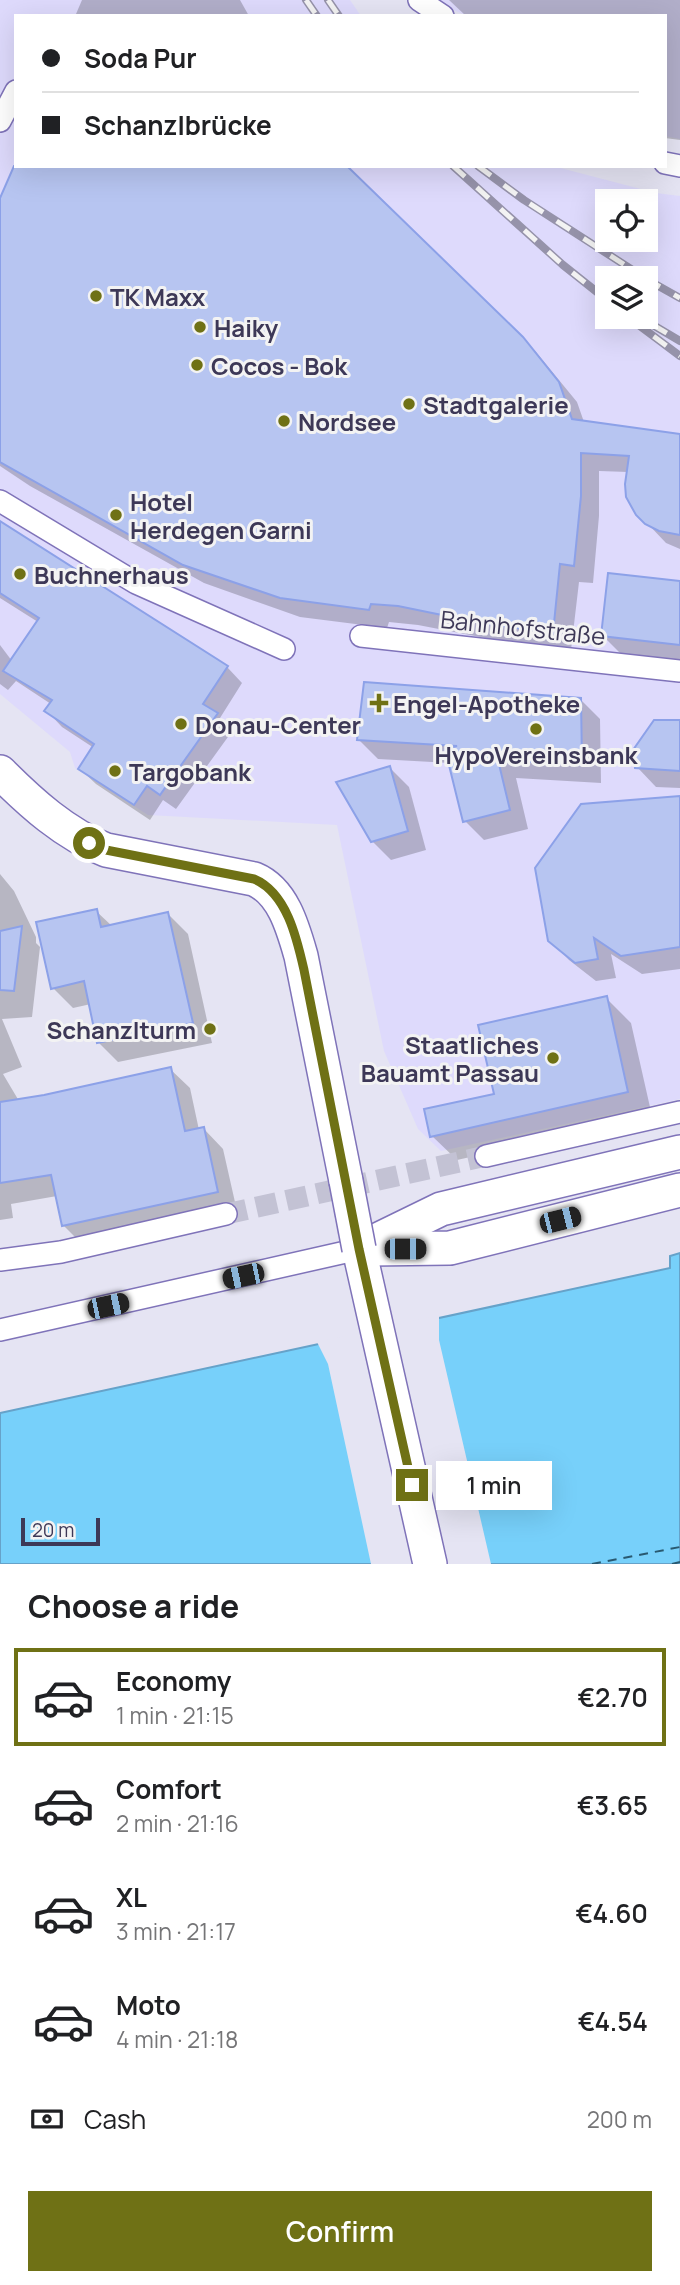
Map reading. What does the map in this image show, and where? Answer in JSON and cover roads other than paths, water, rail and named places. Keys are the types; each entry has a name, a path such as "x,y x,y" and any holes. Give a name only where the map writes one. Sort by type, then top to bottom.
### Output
{"main road":[{"path":"0,772 48,815 89,843 106,850 261,882 284,908 297,942 306,980 359,1249 430,1564"},
{"path":"359,1249 441,1209 680,1152"},
{"path":"359,1249 450,1248 680,1189"}],"street":[{"path":"419,0 440,14"},
{"path":"0,121 14,96"},
{"path":"0,501 136,583 284,649"},
{"name":"Bahnhofstraße","path":"361,636 680,671"},
{"path":"486,1156 680,1112"},
{"path":"0,1260 61,1252 226,1214"},
{"path":"0,1330 359,1249"}],"water":[{"path":"680,1253 680,1564 0,1564 0,1413 670,1268 670,1256"}],"tunnel":[{"path":"226,1214 486,1156"}],"railway":[{"path":"306,0 316,14"},
{"path":"328,0 338,14"},
{"path":"455,168 595,290"},
{"path":"481,168 524,200 626,266"},
{"path":"658,286 680,298"},
{"path":"658,328 680,341"},
{"path":"644,329 680,356"}],"place":[{"name":"TK Maxx","path":"96,296"},
{"name":"Haiky","path":"200,327"},
{"name":"Cocos - Bok","path":"197,365"},
{"name":"Stadtgalerie","path":"409,404"},
{"name":"Nordsee","path":"284,421"},
{"name":"Hotel Herdegen Garni","path":"116,515"},
{"name":"Buchnerhaus","path":"20,574"},
{"name":"Engel-Apotheke","path":"379,703"},
{"name":"Donau-Center","path":"181,724"},
{"name":"HypoVereinsbank","path":"536,729"},
{"name":"Targobank","path":"115,771"},
{"name":"Schanzlturm","path":"210,1029"},
{"name":"Staatliches Bauamt Passau","path":"553,1058"}]}
